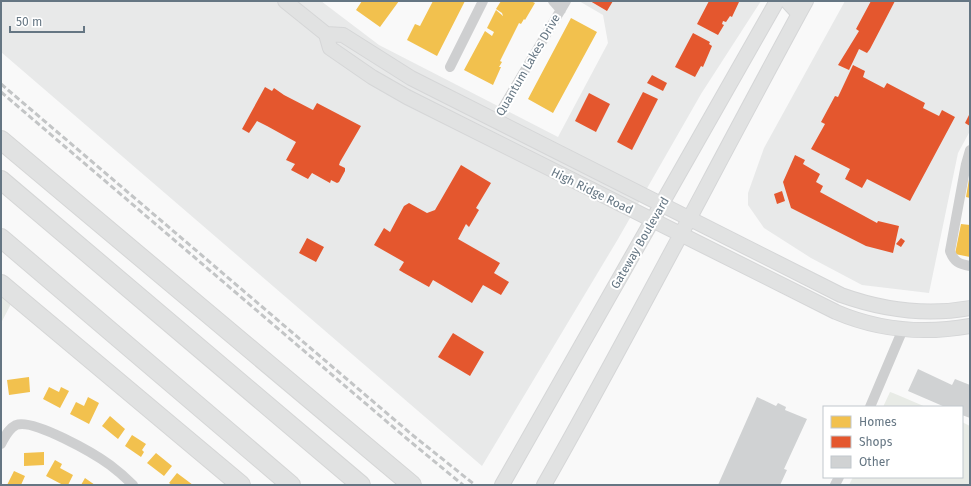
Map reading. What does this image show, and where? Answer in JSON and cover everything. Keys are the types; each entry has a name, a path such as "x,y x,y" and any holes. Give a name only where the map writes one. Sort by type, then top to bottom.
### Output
{"highway":[{"path":"1,140 412,485"},
{"path":"1,180 362,485"},
{"path":"1,238 292,485"},
{"path":"1,284 241,485"}],"street":[{"name":"High Ridge Road","path":"285,1 326,34 330,48 372,77 427,108 836,312 864,322 903,329 943,330 970,326"},
{"path":"450,67 483,1"},
{"name":"Quantum Lakes Drive","path":"496,121 563,5 553,1"},
{"name":"Gateway Boulevard","path":"502,485 777,1"},
{"path":"787,1 799,14"},
{"path":"544,485 606,377 680,234 806,1"},
{"name":"High Ridge Road","path":"326,34 343,35 384,62 437,91 841,295 882,307 911,311 944,311 970,308"},
{"path":"427,108 437,91"},
{"path":"970,150 966,164 950,251 953,260 960,264 970,266"},
{"path":"870,406 911,311"},
{"path":"1,444 11,429 17,425 31,424 82,448 110,465 134,485"}],"shaded area":[{"path":"1,1 321,1 379,45 558,137 608,43 603,15 579,1 761,1 701,94 618,239 482,466 1,52"},
{"path":"845,1 970,1 970,131 958,153 929,293 862,285 811,258 764,228 748,205 748,193 764,148"},
{"path":"1,296 11,304 1,323"},
{"path":"890,392 924,406 883,406"},
{"path":"963,422 970,426 970,485 849,485 852,478 963,478"}],"building: Homes":[{"path":"362,1 399,1 380,27 356,10"},
{"path":"433,1 465,1 437,56 407,40 415,24 420,26"},
{"path":"501,1 531,1 535,3 525,20 524,19 521,24 519,23 500,61 502,62 499,67 501,67 493,85 464,70 485,31 492,36 494,32 487,28 496,10 503,16 502,13 496,9"},
{"path":"571,18 597,32 553,113 528,99"},
{"path":"970,179 970,198 966,197"},
{"path":"961,224 970,225 970,257 955,254"},
{"path":"29,377 30,392 9,395 7,380"},
{"path":"49,387 59,392 61,387 69,391 60,408 43,399"},
{"path":"88,397 99,403 89,424 70,414 76,402 84,406"},
{"path":"110,416 125,429 118,439 102,426"},
{"path":"132,435 146,444 142,450 144,452 141,457 125,446"},
{"path":"44,452 44,465 24,466 24,453"},
{"path":"156,453 172,466 164,476 147,463"},
{"path":"55,460 62,464 60,468 73,475 68,485 63,485 46,476"},
{"path":"14,471 25,476 21,485 7,485"},
{"path":"177,473 193,485 172,485 169,483"},
{"path":"85,478 95,485 81,485"}],"building: Shops":[{"path":"590,1 613,1 607,11"},
{"path":"709,1 739,2 732,17 730,16 726,22 723,21 722,24 724,25 718,35 697,24"},
{"path":"871,1 895,1 870,49 867,53 859,49 849,70 838,65 859,31 856,29"},
{"path":"693,33 710,42 709,44 712,46 703,67 701,66 695,77 675,67"},
{"path":"853,65 865,71 863,77 884,88 887,83 925,103 923,108 939,116 942,110 955,117 910,201 867,179 862,188 845,179 850,169 811,149 825,124 821,122 835,96 838,97"},
{"path":"652,75 667,83 663,91 647,83"},
{"path":"265,87 272,91 274,88 313,110 317,103 361,126 340,162 339,165 345,168 345,171 339,182 337,183 331,180 330,183 312,173 308,179 291,170 295,164 286,160 296,142 267,126 257,121 249,133 242,129"},
{"path":"643,92 658,99 632,150 617,142"},
{"path":"589,93 610,104 596,132 575,121"},
{"path":"970,115 970,126 965,123"},
{"path":"795,155 805,160 803,164 820,174 816,182 823,186 820,192 877,223 878,221 899,226 893,253 866,246 791,208 783,182"},
{"path":"461,165 491,183 476,208 479,210 469,227 466,224 458,239 500,263 494,273 509,282 501,295 483,285 472,303 433,280 429,287 404,273 399,270 404,262 374,245 384,228 390,232 404,206 409,203 427,213 435,210"},
{"path":"782,191 785,201 777,204 774,194"},
{"path":"307,238 324,247 316,262 299,253"},
{"path":"901,238 905,241 901,247 896,244"},
{"path":"453,333 484,352 470,376 438,357"}],"building: Other":[{"path":"918,369 952,385 955,379 970,385 970,418 963,415 963,406 943,406 908,391"},
{"path":"757,397 776,406 778,403 786,407 785,410 807,419 784,469 787,470 780,485 718,485"}],"railway":[{"path":"1,84 410,433 475,485"},
{"path":"1,92 463,485"}]}
